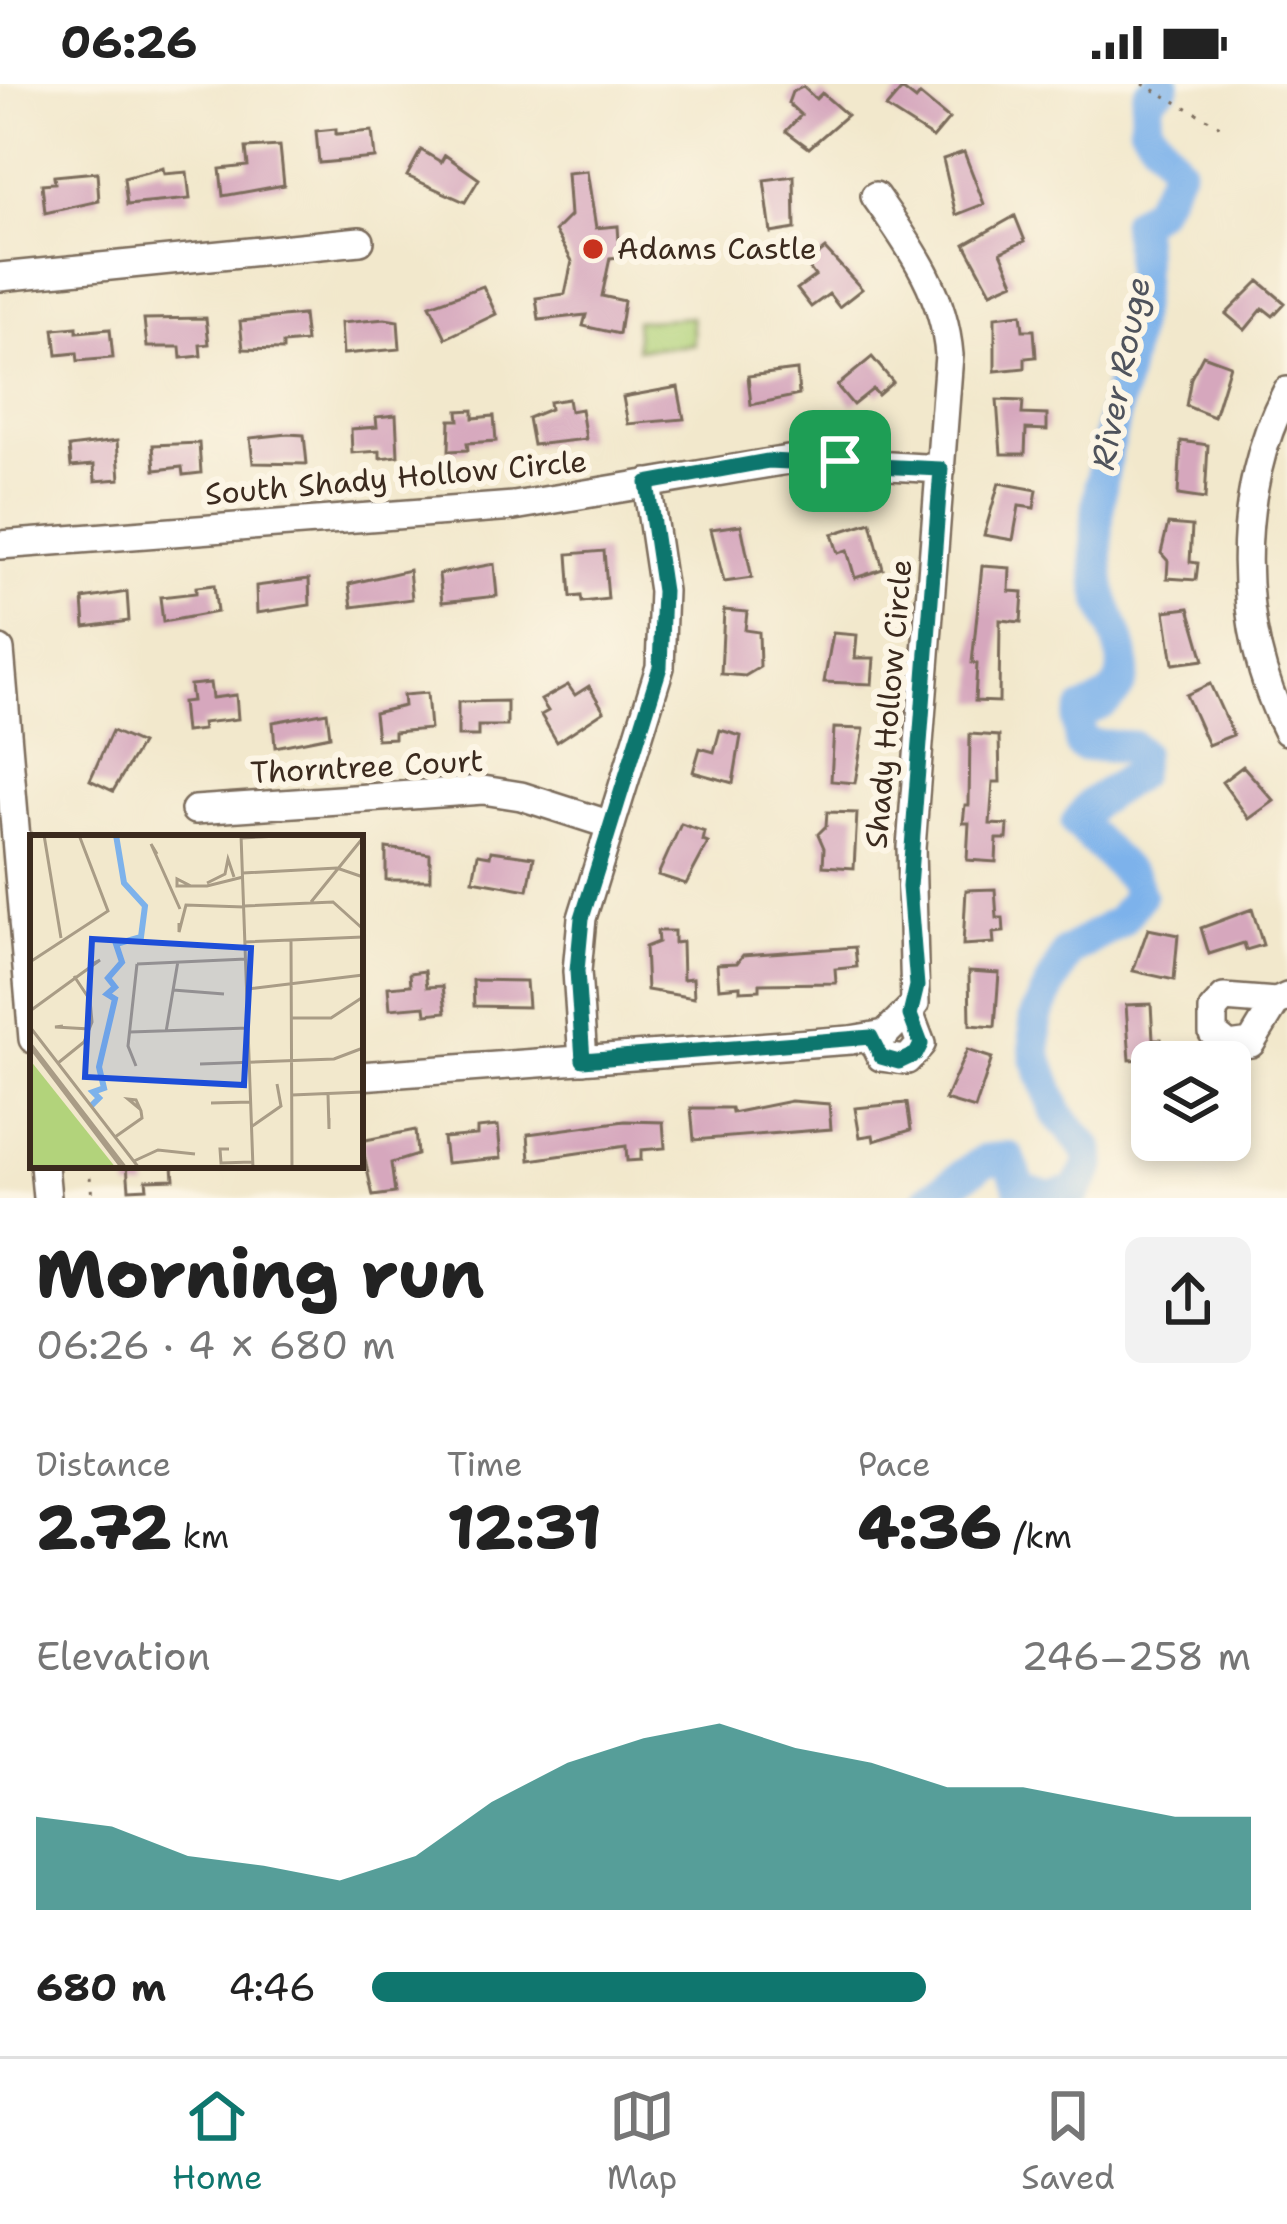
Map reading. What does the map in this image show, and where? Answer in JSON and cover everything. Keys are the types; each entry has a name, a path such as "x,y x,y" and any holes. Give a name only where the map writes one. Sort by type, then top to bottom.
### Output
{"street":[{"name":"Shady Hollow Circle","path":"583,1060 871,1037 881,1057 908,1060 921,1044 910,1015 917,986 910,847 949,355 944,318 922,265 875,196"},
{"path":"0,277 360,242"},
{"path":"1287,391 1274,476 1247,554 1248,607 1260,673 1287,731"},
{"name":"South Shady Hollow Circle","path":"0,545 514,506 788,460 941,469"},
{"path":"363,1076 583,1060 578,941 660,667 663,591 647,483"},
{"path":"0,650 9,861 30,1017"},
{"name":"Thorntree Court","path":"195,810 468,790 521,796 610,825"},
{"path":"44,1168 46,1198"}],"path":[{"path":"1145,85 1224,128"},
{"path":"89,1168 92,1198"}],"green space":[{"path":"692,317 694,345 637,349 635,321"}],"building":[{"path":"803,87 816,99 822,93 847,115 809,148 786,131 801,115 788,103 792,92"},
{"path":"902,89 916,100 920,95 949,119 933,138 886,108"},
{"path":"336,129 336,134 372,131 375,158 319,163 316,131"},
{"path":"280,146 284,185 223,196 220,169 248,166 246,148"},
{"path":"421,150 441,162 445,155 479,179 465,202 407,176"},
{"path":"964,152 984,204 956,215 943,159"},
{"path":"163,168 164,174 187,172 190,199 127,205 124,178"},
{"name":"Adams Castle","path":"587,171 596,228 618,226 620,257 610,258 602,296 624,301 619,334 583,326 586,315 539,320 536,298 565,294 572,261 555,231 570,216 567,173"},
{"path":"97,172 99,201 45,213 42,184 55,183 54,176"},
{"path":"794,176 795,229 771,233 764,180"},
{"path":"1015,216 1025,241 1001,252 1014,282 991,292 965,244"},
{"path":"825,249 862,289 839,307 829,294 811,307 797,289 815,276 806,264"},
{"path":"1259,281 1285,303 1273,316 1263,308 1245,330 1226,314"},
{"path":"483,286 496,314 446,338 430,305"},
{"path":"1021,314 1023,330 1034,330 1036,357 1025,358 1025,368 995,371 995,317"},
{"path":"303,315 306,342 283,344 283,350 243,349 240,321"},
{"path":"206,318 209,344 200,345 201,356 181,358 180,347 147,347 144,319"},
{"path":"398,321 400,349 343,354 341,323"},
{"path":"77,327 77,332 110,329 113,358 78,361 77,353 57,355 54,329"},
{"path":"1203,355 1230,365 1214,417 1186,406 1191,378"},
{"path":"872,357 893,382 878,395 873,389 853,405 837,386"},
{"path":"797,370 799,395 751,405 748,376"},
{"path":"678,387 684,419 628,424 623,397"},
{"path":"568,399 570,411 581,409 586,439 533,445 528,418 550,409 549,402"},
{"path":"997,400 1023,401 1022,414 1047,415 1047,430 1026,429 1025,454 1001,454"},
{"path":"473,410 473,418 494,416 496,441 467,443 468,450 449,451 450,420 459,420 458,411"},
{"path":"396,415 398,456 380,458 380,451 352,453 351,429 377,427 376,417"},
{"path":"304,435 307,464 253,463 250,438"},
{"path":"117,441 120,479 95,481 94,465 71,467 69,447"},
{"path":"1181,441 1208,445 1205,499 1178,495"},
{"path":"199,443 201,473 183,475 182,467 155,470 153,445"},
{"path":"999,483 1037,490 1034,508 1019,506 1013,540 984,535"},
{"path":"871,522 883,569 855,578 847,550 838,553 832,534"},
{"path":"1168,524 1192,526 1190,562 1198,563 1196,580 1167,578 1168,561 1161,553"},
{"path":"741,525 752,578 724,582 711,529"},
{"path":"604,551 608,599 582,602 581,596 571,597 568,554"},
{"path":"494,564 497,596 442,602 439,574"},
{"path":"982,566 1010,568 1009,591 1023,592 1021,622 1000,620 999,702 975,701 977,664 972,663"},
{"path":"409,570 412,599 352,607 349,584"},
{"path":"309,579 310,605 257,613 256,586"},
{"path":"214,585 217,612 163,622 160,597 196,593 196,587"},
{"path":"127,592 129,621 85,627 83,599"},
{"path":"1189,608 1204,660 1173,664 1165,611"},
{"path":"724,610 747,612 745,630 759,632 760,667 745,676 721,674"},
{"path":"833,633 857,635 855,658 874,658 872,684 824,682"},
{"path":"210,683 212,698 236,695 238,719 202,723 203,730 185,732 182,702 192,701 190,685"},
{"path":"1210,684 1233,735 1208,745 1186,695"},
{"path":"568,685 575,695 589,686 604,711 557,742 541,715 548,711 541,700"},
{"path":"427,693 430,729 394,732 394,738 377,739 374,713 404,706 403,695"},
{"path":"507,701 507,726 478,726 478,736 458,736 458,702"},
{"path":"327,712 330,736 275,747 273,722"},
{"path":"834,728 864,729 855,783 831,781"},
{"path":"720,730 741,736 733,783 693,772 700,748 714,752"},
{"path":"112,731 141,744 113,791 90,780"},
{"path":"970,734 999,736 1000,782 993,782 990,824 1008,825 1007,839 997,839 996,862 967,860 969,823 963,823 965,805 969,805"},
{"path":"1243,766 1274,801 1249,819 1222,782"},
{"path":"827,812 857,813 854,868 823,866 824,848 818,834 826,826"},
{"path":"681,824 705,832 703,841 708,843 686,884 658,875"},
{"path":"386,848 430,854 430,880 386,880"},
{"path":"491,851 534,857 528,890 473,880 478,854 490,856"},
{"path":"995,889 997,918 1003,918 1004,932 993,933 994,943 963,945 966,890"},
{"path":"1252,909 1263,945 1246,950 1244,943 1209,954 1201,928"},
{"path":"1148,929 1178,935 1174,980 1133,971"},
{"path":"657,931 674,931 674,943 682,942 683,979 693,978 694,998 647,990 645,947 658,942"},
{"path":"855,947 857,967 835,969 836,983 760,984 760,990 740,991 740,986 719,988 717,964 737,963 743,955"},
{"path":"425,971 427,987 443,986 446,1012 426,1014 425,1006 390,1009 388,987 411,985 410,973"},
{"path":"969,971 999,973 995,1027 970,1025"},
{"path":"473,980 526,981 528,1007 474,1006"},
{"path":"1151,1004 1153,1039 1161,1039 1131,1041 1131,1060 1130,1060 1126,1005"},
{"path":"967,1050 992,1058 975,1109 945,1100"},
{"path":"791,1101 829,1104 831,1129 694,1140 691,1108 731,1108 732,1113"},
{"path":"907,1103 911,1130 874,1141 873,1135 860,1137 855,1108"},
{"path":"625,1121 663,1122 665,1148 641,1150 641,1160 627,1161 626,1146 530,1160 528,1134"},
{"path":"498,1126 501,1158 446,1163 443,1138 477,1135 477,1128"},
{"path":"415,1130 417,1155 391,1163 395,1193 373,1196 363,1141"},
{"path":"127,1168 173,1168 174,1179 146,1180 147,1188 129,1189"}],"waterway":[{"name":"River Rouge","path":"930,1198 986,1160 1009,1158 1021,1189 1049,1197 1075,1191 1090,1166 1089,1151 1057,1113 1036,1056 1035,1018 1067,953 1120,921 1139,896 1134,880 1077,823 1091,804 1136,774 1139,753 1132,747 1081,745 1078,724 1083,711 1115,692 1123,666 1100,589 1097,532 1106,454 1138,294 1136,222 1156,208 1178,168 1145,125 1148,96 1164,84"}],"place":[{"name":"Adams Castle","path":"593,249"}],"route":[{"path":"768,461 840,461 941,469 910,847 910,926 917,986 910,1015 921,1044 916,1054 899,1062 881,1057 871,1037 583,1060 577,971 582,918 660,667 663,591 647,483 768,461"}]}
